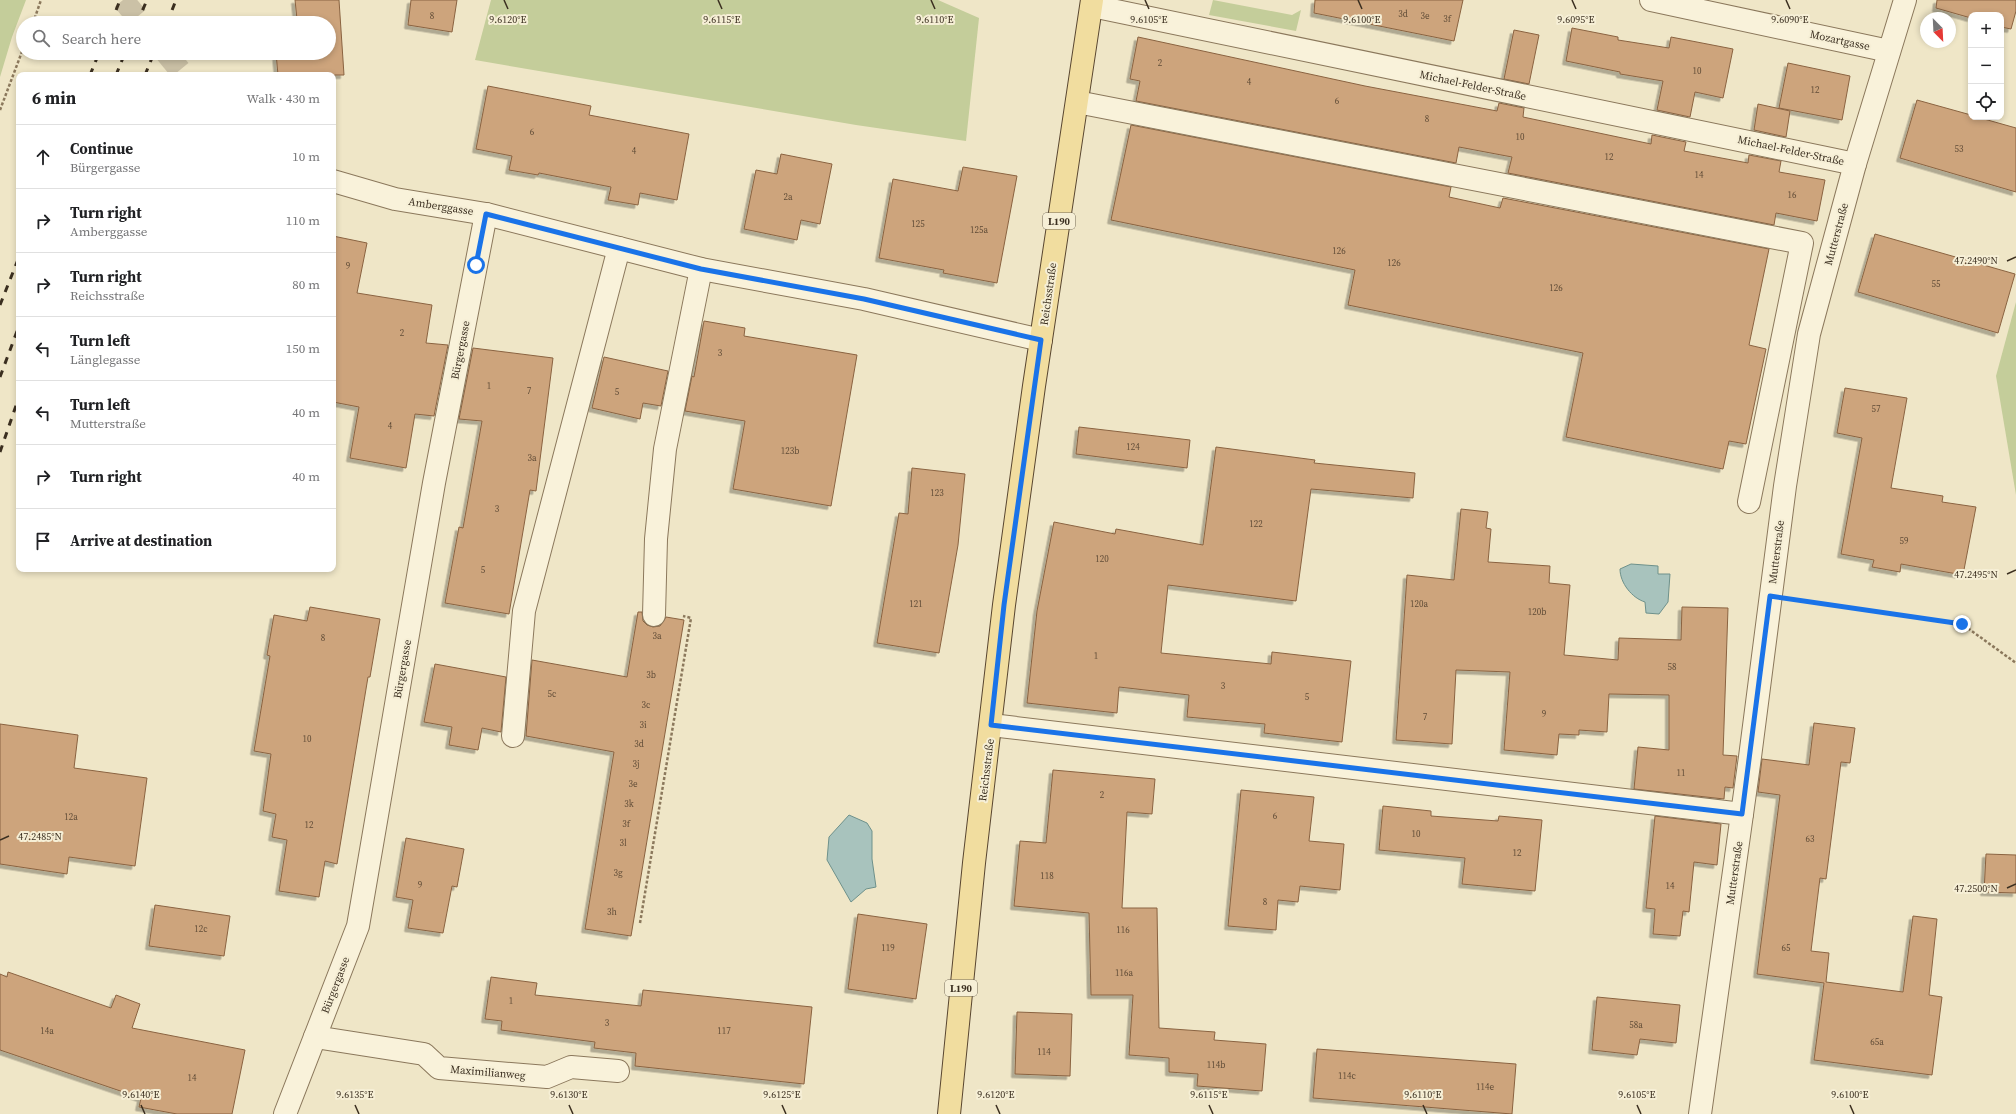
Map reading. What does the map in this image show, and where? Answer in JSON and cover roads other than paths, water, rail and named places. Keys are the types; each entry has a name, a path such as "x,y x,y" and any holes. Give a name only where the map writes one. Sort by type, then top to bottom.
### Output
{"main road":[{"name":"Reichsstraße","path":"949,1114 974,863 1004,605 1041,340 1092,3"}],"street":[{"name":"Mozartgasse","path":"1651,0 1889,51"},
{"name":"Mutterstraße","path":"1700,1114 1742,814 1785,486 1809,334 1855,164 1904,0"},
{"name":"Michael-Felder-Straße","path":"1092,3 1855,164"},
{"path":"1076,102 1802,244 1749,502"},
{"name":"Amberggasse","path":"336,182 396,199 486,214 701,269 864,299 1041,340"},
{"name":"Bürgergasse","path":"285,1114 358,926 434,483 486,214"},
{"path":"513,736 524,611 619,248"},
{"path":"654,615 656,539 665,449 701,269"},
{"path":"991,725 1742,814"},
{"name":"Maximilianweg","path":"315,1037 424,1054 439,1068 547,1077 571,1067 618,1071"}],"water":[{"path":"1631,564 1658,566 1658,574 1670,574 1668,602 1659,614 1646,613 1645,602 1631,593 1624,585 1620,569"},
{"path":"849,815 867,823 872,831 872,859 876,887 866,889 851,902 827,860 829,837"}],"tunnel":[{"path":"123,0 136,16"},
{"path":"172,60 182,72"}],"railway":[{"path":"114,16 120,0"},
{"path":"140,16 147,0"},
{"path":"170,16 176,0"},
{"path":"91,72 96,60"},
{"path":"117,72 122,60"},
{"path":"146,72 151,60"},
{"path":"0,305 16,265"},
{"path":"0,377 16,334"},
{"path":"0,452 16,406"}]}
